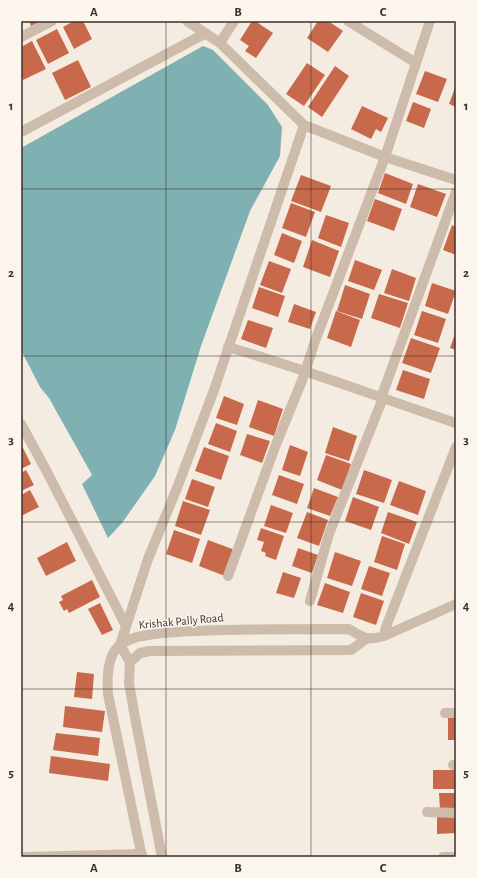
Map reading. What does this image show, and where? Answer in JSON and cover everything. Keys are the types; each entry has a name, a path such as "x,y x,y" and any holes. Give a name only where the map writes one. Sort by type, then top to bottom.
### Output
{"street":[{"path":"21,37 52,21"},
{"path":"187,21 220,44 304,125 385,157 456,180"},
{"path":"220,44 234,21"},
{"path":"348,21 416,64"},
{"path":"228,576 385,157 430,21"},
{"path":"21,132 206,33"},
{"path":"25,857 142,856 108,694 111,662 114,652 120,645 148,559 214,390 304,125"},
{"path":"310,601 329,534 381,403 381,398 456,192"},
{"path":"228,347 277,361 456,423"},
{"path":"22,430 46,470 126,626"},
{"path":"384,636 386,627 456,447"},
{"path":"130,662 140,653 150,650 352,650 366,639 384,636 456,604"},
{"name":"Krishak Pally Road","path":"120,645 141,636 207,631 349,629 366,639"},
{"path":"120,645 130,662 129,684 162,857"},
{"path":"445,713 456,713"},
{"path":"427,812 456,813"},
{"path":"443,857 455,857"}],"water":[{"path":"203,46 213,50 268,105 282,127 280,156 250,211 201,346 175,430 155,476 122,523 108,538 82,484 92,475 49,398 40,387 21,350 21,148"}],"building":[{"path":"29,21 41,21 31,26"},
{"path":"74,21 83,21 92,39 74,49 63,27"},
{"path":"252,21 255,21 273,33 256,58 245,51 249,46 240,40"},
{"path":"318,21 328,21 343,31 328,52 307,38"},
{"path":"57,29 69,53 48,64 36,40"},
{"path":"32,41 46,69 23,80 21,75 21,47"},
{"path":"78,60 91,87 65,100 52,73"},
{"path":"307,63 325,75 304,106 286,94"},
{"path":"335,66 349,76 322,117 308,107"},
{"path":"425,71 447,79 438,102 416,94"},
{"path":"456,85 456,107 449,104"},
{"path":"413,102 431,109 424,128 406,121"},
{"path":"362,106 388,118 381,132 376,129 371,139 351,129"},
{"path":"385,173 413,184 406,204 378,193"},
{"path":"301,175 331,186 321,212 291,201"},
{"path":"418,184 446,194 437,217 410,207"},
{"path":"375,199 402,209 394,231 367,221"},
{"path":"291,203 315,212 306,237 282,228"},
{"path":"326,215 349,223 341,247 318,238"},
{"path":"452,225 456,227 456,255 443,250"},
{"path":"282,233 302,241 294,263 274,255"},
{"path":"312,240 339,251 330,277 303,267"},
{"path":"355,260 382,270 374,290 348,281"},
{"path":"269,261 291,269 282,293 260,285"},
{"path":"392,269 416,278 409,301 384,293"},
{"path":"432,283 456,291 448,314 425,306"},
{"path":"345,285 370,294 362,319 337,311"},
{"path":"259,287 285,296 278,317 252,308"},
{"path":"379,294 408,303 400,328 371,318"},
{"path":"294,304 316,312 310,329 288,322"},
{"path":"336,311 360,320 351,347 327,338"},
{"path":"422,311 446,319 438,343 414,335"},
{"path":"248,320 273,328 266,348 241,339"},
{"path":"456,331 456,350 450,348"},
{"path":"411,338 440,348 431,373 402,363"},
{"path":"403,370 430,379 424,399 396,390"},
{"path":"224,396 244,404 237,425 216,418"},
{"path":"258,400 283,409 274,436 249,427"},
{"path":"216,423 237,431 230,452 208,444"},
{"path":"333,427 357,436 349,461 325,453"},
{"path":"247,434 270,441 262,463 240,455"},
{"path":"290,445 308,452 300,476 282,470"},
{"path":"22,446 31,464 21,469 21,447"},
{"path":"204,447 229,456 221,480 195,471"},
{"path":"326,455 351,464 342,490 317,480"},
{"path":"26,470 34,485 21,491 21,473"},
{"path":"364,470 392,480 384,503 356,494"},
{"path":"279,475 304,484 297,504 272,495"},
{"path":"192,479 215,487 208,507 185,499"},
{"path":"399,481 426,491 418,515 390,505"},
{"path":"314,488 338,497 330,516 307,508"},
{"path":"30,490 39,507 21,516 21,495"},
{"path":"353,497 379,507 371,530 345,521"},
{"path":"183,501 210,510 201,535 175,526"},
{"path":"271,505 293,513 286,533 264,526"},
{"path":"307,512 328,520 319,546 297,538"},
{"path":"388,512 417,522 409,544 381,533"},
{"path":"261,528 284,536 276,560 265,556 266,553 261,551 264,542 257,540"},
{"path":"174,530 200,539 192,563 166,554"},
{"path":"382,536 405,544 397,570 374,562"},
{"path":"208,540 235,550 225,576 199,566"},
{"path":"67,542 76,561 46,576 37,558"},
{"path":"298,548 318,555 312,573 292,566"},
{"path":"335,552 361,561 352,586 327,578"},
{"path":"369,566 390,573 382,596 361,589"},
{"path":"283,572 301,578 294,598 276,593"},
{"path":"92,580 100,597 69,613 67,609 64,611 59,602 63,600 61,596"},
{"path":"325,583 350,592 343,613 317,605"},
{"path":"361,593 384,601 376,625 353,617"},
{"path":"100,603 113,630 102,635 88,609"},
{"path":"77,672 94,674 92,699 74,697"},
{"path":"65,706 105,711 102,732 63,727"},
{"path":"448,716 456,716 456,740 448,740"},
{"path":"56,733 100,738 98,756 53,750"},
{"path":"51,756 110,764 108,781 49,773"},
{"path":"433,770 456,770 456,789 433,789"},
{"path":"439,793 456,793 456,810 440,810"},
{"path":"437,816 456,816 456,833 437,834"}]}
